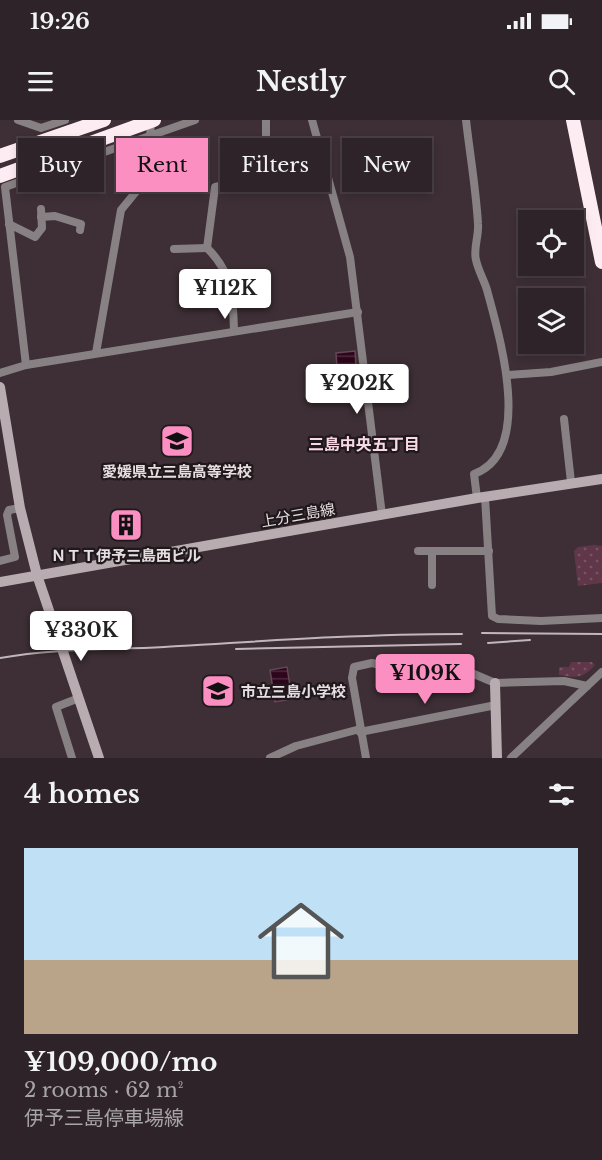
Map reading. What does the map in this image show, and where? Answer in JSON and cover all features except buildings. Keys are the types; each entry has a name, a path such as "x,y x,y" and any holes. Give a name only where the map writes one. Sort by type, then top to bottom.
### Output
{"highway":[{"path":"0,156 104,120"},
{"path":"0,176 152,120"},
{"path":"573,120 602,262"}],"main road":[{"path":"0,387 20,508 37,575 99,758"},
{"name":"上分三島線","path":"0,582 481,497 602,479"},
{"path":"495,683 497,758"}],"street":[{"path":"18,120 41,128 65,120"},
{"path":"96,353 121,210 148,177 152,120"},
{"path":"26,365 5,187 195,120"},
{"path":"207,248 214,187 248,180 266,148 266,120"},
{"path":"312,120 350,257 382,515"},
{"path":"466,120 478,227 475,259 486,288 507,375 509,399 504,442 486,470 474,474 481,497 489,551 492,616 498,619 541,621 602,618"},
{"path":"9,224 35,237 42,228 41,213 81,224 80,230"},
{"path":"174,249 207,248 222,264 229,278 234,331"},
{"path":"0,373 26,365 96,353 358,312"},
{"path":"507,375 551,372 602,362"},
{"path":"564,419 571,482"},
{"path":"0,561 15,556 8,515 9,510 20,508"},
{"path":"418,551 489,551"},
{"path":"432,552 432,585"},
{"path":"366,758 352,678 354,667 372,663 415,674 474,674 495,683 564,681 587,686"},
{"path":"511,758 602,672"},
{"path":"72,758 56,707 79,698"},
{"path":"270,758 296,746 360,731 496,705"}],"shaded area":[{"path":"355,351 357,381 338,383 336,353"},
{"path":"602,546 602,583 578,586 574,551 578,547"},
{"path":"571,662 592,662 595,665 587,673 579,676 559,675 559,667 569,667"},
{"path":"287,667 292,699 275,702 270,670"}],"railway":[{"path":"482,633 602,634"},
{"path":"0,658 61,651 275,640 462,634"},
{"path":"488,643 530,640"},
{"path":"236,649 461,644"}],"place":[{"name":"愛媛県立三島高等学校","path":"177,441"},
{"name":"ＮＴＴ伊予三島西ビル","path":"126,525"},
{"name":"市立三島小学校","path":"218,691"}],"district":[{"name":"三島中央五丁目","path":"364,444"}]}
